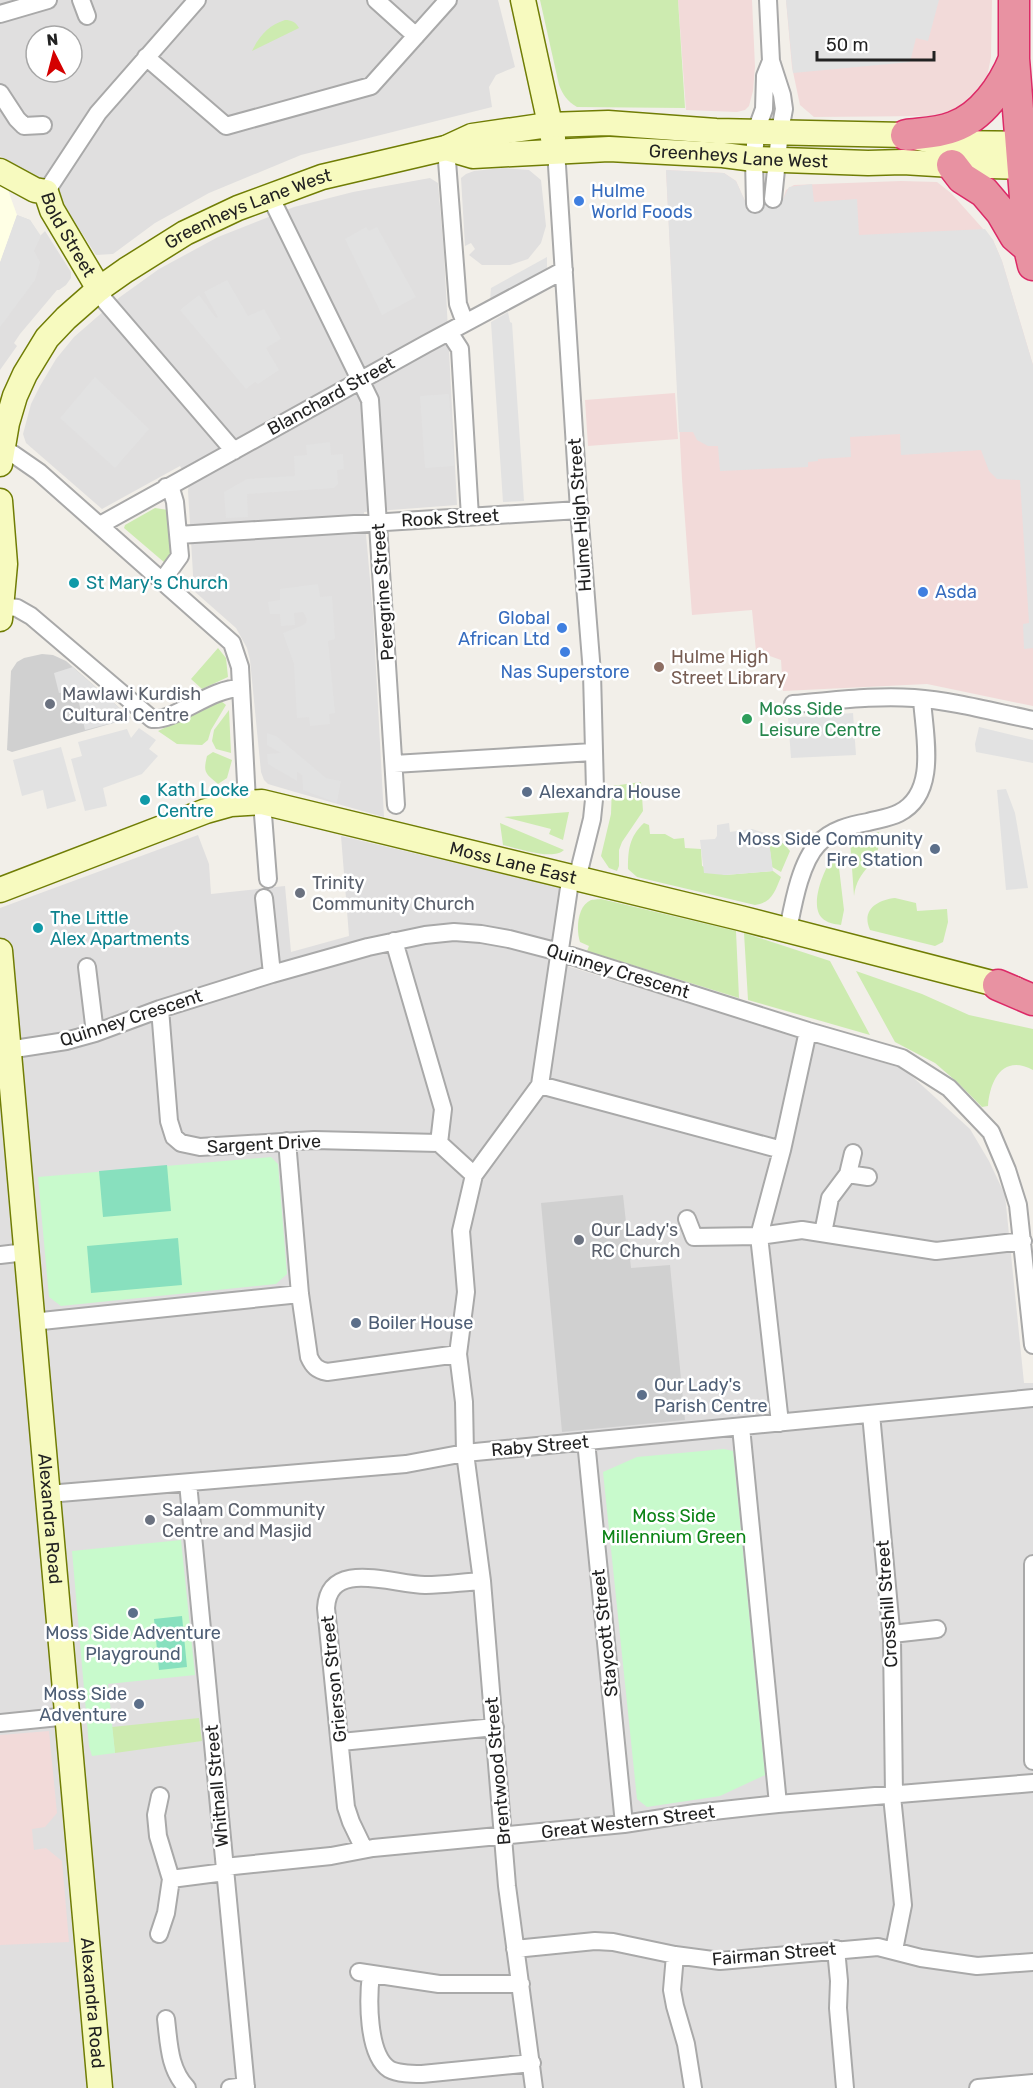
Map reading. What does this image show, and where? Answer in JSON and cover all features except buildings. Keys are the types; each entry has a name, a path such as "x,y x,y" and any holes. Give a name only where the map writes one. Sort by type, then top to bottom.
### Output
{"highway":[{"path":"1014,0 1014,59 1028,157 1031,256"},
{"path":"906,135 953,128 974,115 1001,85 1014,59"},
{"path":"952,165 962,178 984,192 1001,212 1015,236 1031,256"},
{"path":"998,985 1033,983"},
{"path":"998,985 1033,1000"}],"street":[{"path":"0,14 48,0"},
{"path":"46,192 98,113 197,0"},
{"path":"376,0 416,36"},
{"path":"146,57 226,126 371,86 448,0"},
{"path":"523,0 556,150"},
{"path":"768,0 771,60 782,95 784,110 768,131 765,160 774,200"},
{"path":"755,204 765,160 768,131 764,109 765,76 771,60"},
{"path":"2,90 17,119 24,126 43,125"},
{"name":"Greenheys Lane West","path":"1,458 15,396 35,355 46,338 99,290 185,233 270,196 347,170 446,148 472,136 549,125 608,123 716,131 906,135 1028,157"},
{"path":"446,148 458,304 465,323"},
{"name":"Greenheys Lane West","path":"446,148 474,156 609,149 723,155 765,160 952,165 1028,157"},
{"name":"Hulme High Street","path":"540,1085 569,888 580,867 594,812 595,790 592,673 556,150"},
{"name":"Bold Street","path":"0,171 35,190 46,192 52,210 99,290"},
{"name":"Peregrine Street","path":"270,196 370,400 396,805"},
{"name":"Blanchard Street","path":"100,525 564,270"},
{"path":"99,290 105,301 234,451"},
{"path":"449,332 460,349 470,517"},
{"path":"1,458 13,454 39,472 232,643 240,667 255,802 268,879"},
{"path":"162,581 179,559 175,500 172,492 166,488"},
{"path":"0,501 5,564 1,612 17,609 31,616 152,718 166,717 223,690 241,688"},
{"name":"Rook Street","path":"178,536 579,510"},
{"path":"793,704 874,698 922,699 1033,720"},
{"path":"788,930 802,876 819,843 846,826 897,814 911,804 919,793 923,786 926,760 922,699"},
{"path":"393,764 593,752"},
{"name":"Moss Lane East","path":"0,890 206,812 231,804 255,802 788,930 1033,993"},
{"path":"264,898 272,974"},
{"name":"Quinney Crescent","path":"8,1050 66,1041 272,974 394,941 425,935 454,932 481,934 559,952 808,1031 902,1058 949,1088 991,1132 1007,1170 1018,1205 1033,1345"},
{"path":"394,941 443,1109 439,1143 474,1174 540,1085 782,1150"},
{"name":"Alexandra Road","path":"0,951 100,2088"},
{"path":"87,967 95,1033"},
{"name":"Sargent Drive","path":"160,1009 169,1121 174,1137 181,1143 200,1147 287,1141 357,1140 439,1143"},
{"path":"780,1423 759,1236 782,1150 808,1031"},
{"path":"287,1141 300,1294 312,1365 327,1372 458,1354"},
{"path":"823,1233 830,1197 848,1174 853,1154"},
{"name":"Brentwood Street","path":"474,1174 461,1231 466,1292 458,1354 464,1402 465,1453 482,1581 515,1948 534,2088"},
{"path":"848,1174 868,1177"},
{"path":"687,1219 694,1237 759,1236 802,1230 936,1251 1023,1241"},
{"path":"0,1255 26,1252"},
{"path":"33,1322 300,1294"},
{"name":"Raby Street","path":"48,1494 406,1464 465,1453 1033,1398"},
{"name":"Crosshill Street","path":"871,1414 892,1634 893,1795 903,1905 894,1950"},
{"path":"741,1427 778,1804"},
{"name":"Staycott Street","path":"586,1441 624,1824"},
{"name":"Whitnall Street","path":"188,1483 224,1870 241,2088"},
{"path":"1033,1564 1033,1761"},
{"name":"Grierson Street","path":"364,1850 346,1807 326,1608 330,1592 340,1581 356,1577 424,1586 482,1581"},
{"path":"892,1634 938,1629"},
{"path":"0,1723 69,1716"},
{"path":"341,1742 495,1727"},
{"name":"Great Western Street","path":"171,1879 364,1850 624,1824 695,1813 1033,1783"},
{"path":"159,1934 166,1913 171,1879 158,1836 156,1815 160,1796"},
{"name":"Fairman Street","path":"515,1948 595,1941 613,1942 675,1955 720,1961 878,1947 921,1958 977,1966 1033,1962"},
{"path":"836,1949 839,1981 838,2008 845,2088"},
{"path":"675,1955 672,1990 686,2044 693,2088"},
{"path":"521,1984 439,1984 365,1973 369,1989 375,2050 390,2070 422,2074 532,2063"},
{"path":"166,2019 175,2071 186,2088"},
{"path":"978,2088 1033,2082"}],"shaded area":[{"path":"0,0 498,0 515,67 496,75 489,87 492,107 301,155 209,193 155,223 113,254 96,255 62,202 37,177 0,156"},
{"path":"678,0 752,0 755,67 753,91 749,106 745,110 737,112 686,110"},
{"path":"786,0 992,0 991,57 987,77 972,99 945,114 814,117 800,105 792,67"},
{"path":"786,0 939,0 928,41 916,38 910,62 793,73"},
{"path":"503,168 529,170 541,180 546,226 541,243 528,259 510,265 482,265 469,255 475,249 471,243 465,246 461,178 474,171"},
{"path":"666,170 724,173 736,181 745,201 783,199 786,190 794,185 937,182 951,193 993,240 1002,261 1033,365 1033,706 927,684 783,691 781,660 756,651 752,610 692,615 682,479"},
{"path":"666,170 724,173 736,181 745,201 783,199 789,187 812,184 814,202 857,199 859,235 985,229 993,240 1002,261 1033,365 1033,648 1024,649 1023,624 1029,623 1020,480 997,479 989,471 981,450 901,455 900,434 850,437 851,457 818,459 818,461 808,462 808,467 720,471 718,446 708,446 697,440 693,432 679,432"},
{"path":"430,178 438,183 444,253 457,505 364,512 373,613 384,817 268,784 264,780 261,772 247,648 236,628 194,591 189,481 180,466 102,509 26,443 23,434 31,404 40,386 56,359 74,337 120,297 159,269 218,237 294,207 353,192"},
{"path":"0,186 8,190 17,215 0,262"},
{"path":"17,215 30,220 40,236 45,231 71,272 71,278 66,285 57,290 20,334 14,343 17,346 0,370 0,263"},
{"path":"17,215 30,220 41,236 34,251 40,262 35,280 0,327 0,263"},
{"path":"366,227 369,231 377,227 416,297 382,315 345,239"},
{"path":"547,257 547,270 490,301 491,288"},
{"path":"227,280 248,316 264,309 281,339 266,348 279,370 246,389 180,310 199,295 216,318 218,317 204,292"},
{"path":"508,312 512,323 524,501 503,502 491,322"},
{"path":"95,377 149,429 115,468 60,418"},
{"path":"675,393 678,439 588,446 585,400"},
{"path":"449,394 454,466 425,468 420,396"},
{"path":"330,442 331,455 343,454 344,469 337,470 338,484 334,488 247,494 248,517 226,518 224,492 247,479 294,476 294,456 307,455 306,445"},
{"path":"318,584 320,597 332,596 335,639 328,641 335,713 329,714 330,724 310,726 309,717 297,718 294,664 283,633 301,626 306,623 307,619 303,612 294,613 295,625 281,626 280,614 270,614 268,602 280,600 280,589"},
{"path":"42,654 53,655 66,661 131,718 12,752 7,750 11,671 17,662 24,658"},
{"path":"73,667 131,718 85,730 76,690 59,693 54,673"},
{"path":"853,713 856,755 791,758 788,718"},
{"path":"979,727 1033,740 1033,763 976,752 975,744"},
{"path":"139,728 156,740 149,749 158,756 142,774 103,788 107,806 85,811 71,759 82,756 78,742 127,729 131,738"},
{"path":"267,733 276,736 326,778 341,781 337,803 303,790 302,775 297,772 297,781 268,764 267,754 281,753 267,745"},
{"path":"61,747 76,801 47,809 43,790 22,796 13,760"},
{"path":"1006,789 1015,813 1028,888 1006,890 997,790"},
{"path":"729,823 730,832 752,829 768,834 773,871 725,875 704,873 700,840 715,839 717,825"},
{"path":"198,835 209,864 211,894 285,886 291,952 349,936 341,836 567,889 557,963 904,1069 970,1129 1005,1195 1024,1383 1033,1383 1033,2088 0,2088 0,908"},
{"path":"623,1195 631,1268 670,1265 685,1420 562,1432 541,1203"},
{"path":"49,1731 57,1813 45,1827 32,1829 33,1840 34,1850 46,1848 62,1861 69,1942 0,1945 0,1735"}],"green space":[{"path":"540,0 678,0 685,108 577,107 574,105 566,98 559,85"},
{"path":"285,20 293,22 299,28 252,51 265,32"},
{"path":"155,508 168,510 173,556 165,563 124,528 125,525"},
{"path":"218,648 226,658 228,677 202,689 191,679"},
{"path":"221,701 226,705 211,730 208,740 202,745 177,744 158,731"},
{"path":"229,710 231,753 216,749 212,741 214,730"},
{"path":"213,752 232,760 227,778 218,784 205,769 207,756"},
{"path":"641,782 643,811 622,842 617,871 609,868 601,856 611,814 612,786"},
{"path":"569,812 563,840 549,834 551,829 504,817"},
{"path":"500,823 564,850 559,853 544,854 503,845"},
{"path":"644,823 649,825 650,834 665,834 674,839 684,838 685,848 701,849 702,866 725,875 773,871 781,877 775,891 765,902 755,905 637,877 628,869 629,850 635,833"},
{"path":"879,832 877,853 860,878 854,896 850,840"},
{"path":"768,834 784,844 790,851 781,872 772,867"},
{"path":"837,851 844,910 841,925 822,918 818,912 817,903 820,884"},
{"path":"895,898 916,903 917,911 947,909 948,922 943,942 935,946 870,930 868,917 872,907 882,901"},
{"path":"601,899 736,931 739,998 587,951 589,946 580,942 579,937 580,913 586,903"},
{"path":"744,933 830,961 870,1035 748,1000"},
{"path":"856,971 922,994 969,1015 1033,1029 1033,1070 1014,1065 1000,1072 992,1087 988,1106 982,1107 935,1063 895,1042"},
{"path":"271,1157 278,1164 287,1274 276,1284 61,1306 49,1297 38,1177"},
{"path":"167,1165 171,1211 103,1217 99,1171"},
{"path":"178,1238 182,1285 91,1293 87,1246"},
{"name":"Moss Side Millennium Green","path":"724,1449 733,1451 765,1775 720,1796 647,1807 637,1799 603,1472 637,1457"},
{"path":"181,1540 195,1675 108,1684 115,1753 92,1756 89,1746 72,1551"},
{"path":"182,1616 187,1667 159,1670 154,1619"},
{"path":"199,1718 202,1741 115,1753 112,1727"}],"place":[{"name":"Hulme World Foods","path":"579,201"},
{"name":"St Mary's Church","path":"74,583"},
{"name":"Asda","path":"923,592"},
{"name":"Global African Ltd","path":"562,628"},
{"name":"Nas Superstore","path":"565,652"},
{"name":"Hulme High Street Library","path":"659,667"},
{"name":"Mawlawi Kurdish Cultural Centre","path":"50,704"},
{"name":"Moss Side Leisure Centre","path":"747,719"},
{"name":"Alexandra House","path":"527,792"},
{"name":"Kath Locke Centre","path":"145,800"},
{"name":"Moss Side Community Fire Station","path":"935,849"},
{"name":"Trinity Community Church","path":"300,893"},
{"name":"The Little Alex Apartments","path":"38,928"},
{"name":"Our Lady's RC Church","path":"579,1240"},
{"name":"Boiler House","path":"356,1323"},
{"name":"Our Lady's Parish Centre","path":"642,1395"},
{"name":"Salaam Community Centre and Masjid","path":"150,1520"},
{"name":"Moss Side Adventure Playground","path":"133,1613"},
{"name":"Moss Side Adventure","path":"139,1704"}]}
